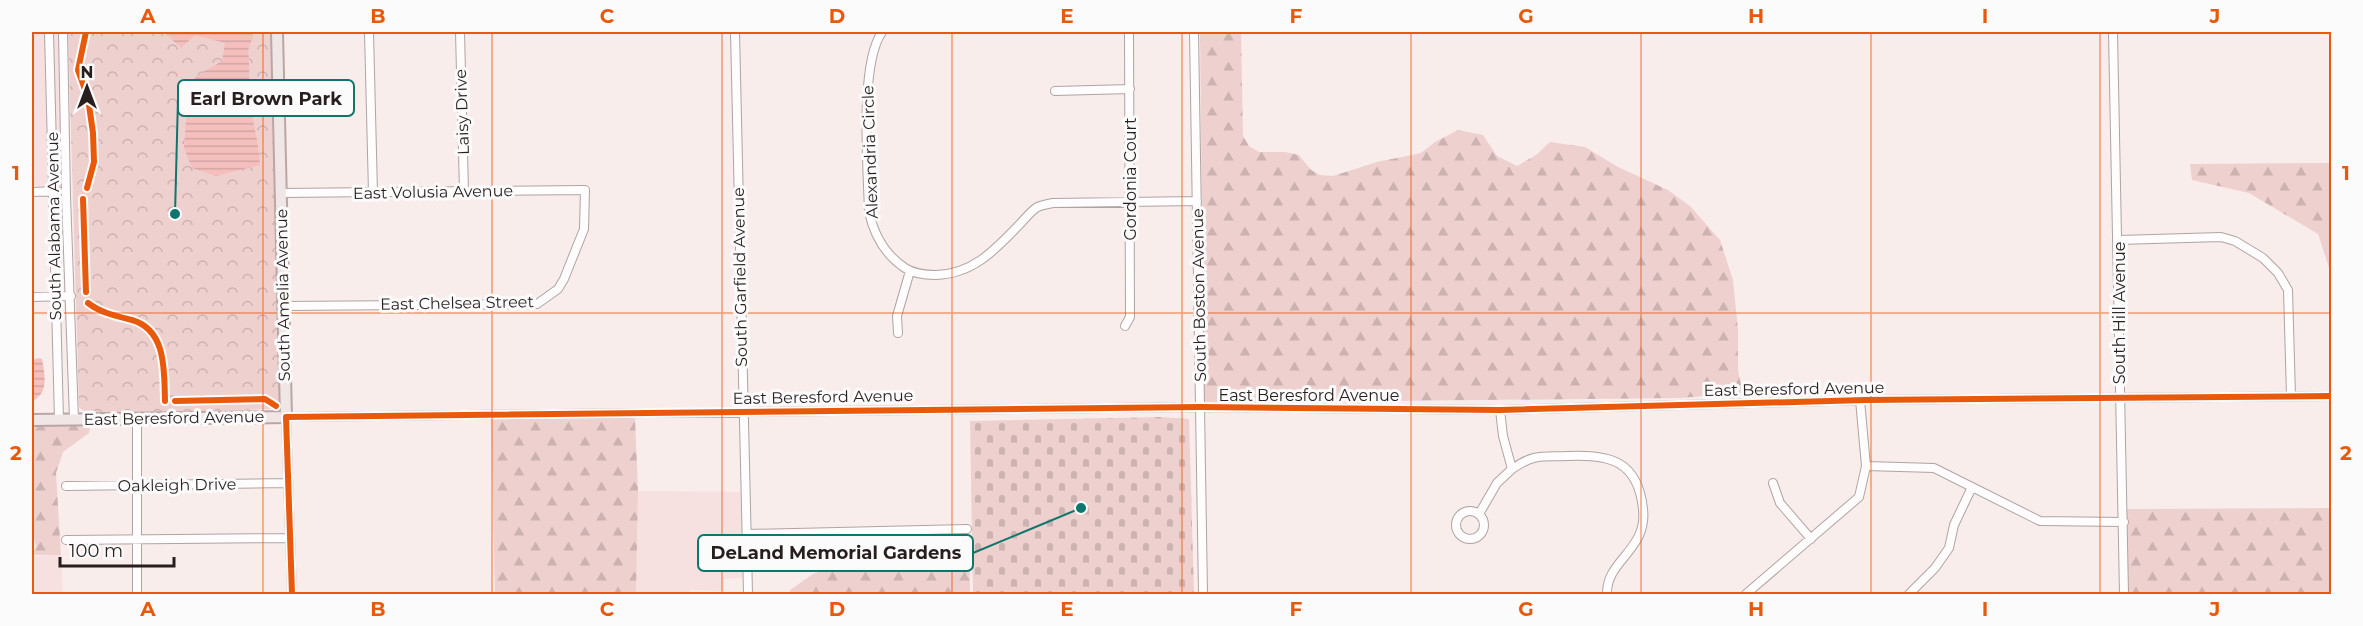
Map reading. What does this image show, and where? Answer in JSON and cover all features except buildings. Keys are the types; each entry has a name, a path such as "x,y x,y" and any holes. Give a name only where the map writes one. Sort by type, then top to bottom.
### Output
{"main road":[{"name":"South Amelia Avenue","path":"277,32 286,417"},
{"name":"East Beresford Avenue","path":"32,420 286,417"}],"street":[{"name":"South Alabama Avenue","path":"49,32 59,420"},
{"name":"South Alabama Avenue","path":"63,32 74,419"},
{"path":"369,32 373,193"},
{"name":"Laisy Drive","path":"460,32 464,192"},
{"name":"South Garfield Avenue","path":"735,32 748,594"},
{"name":"Alexandria Circle","path":"882,32 871,59 867,83 869,212 872,227 881,245 893,260 910,271"},
{"name":"Gordonia Court","path":"1125,326 1130,317 1130,32"},
{"name":"South Boston Avenue","path":"1194,32 1203,594"},
{"name":"South Hill Avenue","path":"2113,32 2119,240 2119,398 2124,522 2124,594"},
{"path":"1055,91 1130,89"},
{"name":"East Volusia Avenue","path":"280,193 585,190"},
{"name":"East Chelsea Street","path":"283,306 537,304 558,289 564,279 584,229 585,190"},
{"path":"32,192 66,191"},
{"path":"897,333 897,316 910,271 927,275 946,275 969,269 1001,243 1036,207 1053,203 1197,201"},
{"path":"2119,240 2222,237 2235,241 2263,258 2278,273 2288,290 2291,396"},
{"path":"32,297 71,296"},
{"name":"East Beresford Avenue","path":"286,417 1200,407 1500,410 1860,400 2331,396"},
{"path":"1746,594 1859,497 1866,466 1860,400"},
{"path":"1500,410 1503,436 1512,468"},
{"name":"South Amelia Avenue","path":"286,417 292,594"},
{"path":"137,418 137,594"},
{"path":"1479,514 1497,483 1512,468 1527,459 1541,456 1588,454 1614,461 1630,471 1640,491 1644,511 1638,543 1608,580 1607,594"},
{"path":"1866,466 1934,468 2040,521 2124,522"},
{"name":"Oakleigh Drive","path":"66,486 288,483"},
{"path":"1773,483 1780,503 1811,538"},
{"path":"1909,594 1935,568 1949,548 1954,525 1972,487"},
{"path":"747,534 967,529"},
{"path":"66,540 290,538"}],"shaded area":[{"path":"32,32 45,32 50,187 32,186"},
{"path":"53,32 59,32 62,187 57,187"},
{"path":"164,32 250,32 253,38 248,51 249,98 260,165 216,176 192,168 184,148 186,119 195,77 222,61 225,43 195,35 181,48"},
{"path":"42,359 44,383 41,393 32,401 32,360"},
{"path":"638,491 742,492 744,578 724,579 724,591 690,590 690,594 636,594"},
{"path":"61,555 63,594 32,594 32,556"}],"green space":[{"path":"68,32 272,32 281,397 275,409 87,414 79,407"},
{"path":"1200,32 1241,32 1243,136 1249,146 1259,152 1285,152 1299,155 1311,170 1320,175 1333,176 1377,162 1421,153 1435,142 1458,130 1483,135 1497,156 1517,166 1536,155 1550,142 1585,147 1618,167 1668,190 1690,206 1720,240 1733,280 1738,330 1738,371 1743,393 1680,398 1204,403"},
{"path":"2331,163 2331,274 2318,234 2249,193 2192,180 2190,164"},
{"path":"635,417 638,491 636,594 495,594 491,419"},
{"path":"1161,417 1189,419 1194,594 973,594 970,421"},
{"path":"91,423 89,433 63,452 56,473 61,555 32,555 36,547 32,528 32,424"},
{"path":"2331,508 2331,594 2128,594 2127,509"},
{"path":"969,535 970,594 789,594 790,590 813,574 834,567 872,538"}],"cycle path":[{"path":"86,32 78,70 88,98 93,133 94,162 87,188"},
{"path":"83,199 86,292"},
{"path":"88,303 103,312 143,325 152,333 161,353 165,401"},
{"path":"292,594 286,417 1200,407 1500,410 1865,400 2332,396"},
{"path":"175,401 265,399 276,406"}],"place":[{"name":"Earl Brown Park","path":"175,214"},
{"name":"DeLand Memorial Gardens","path":"1081,508"}]}
